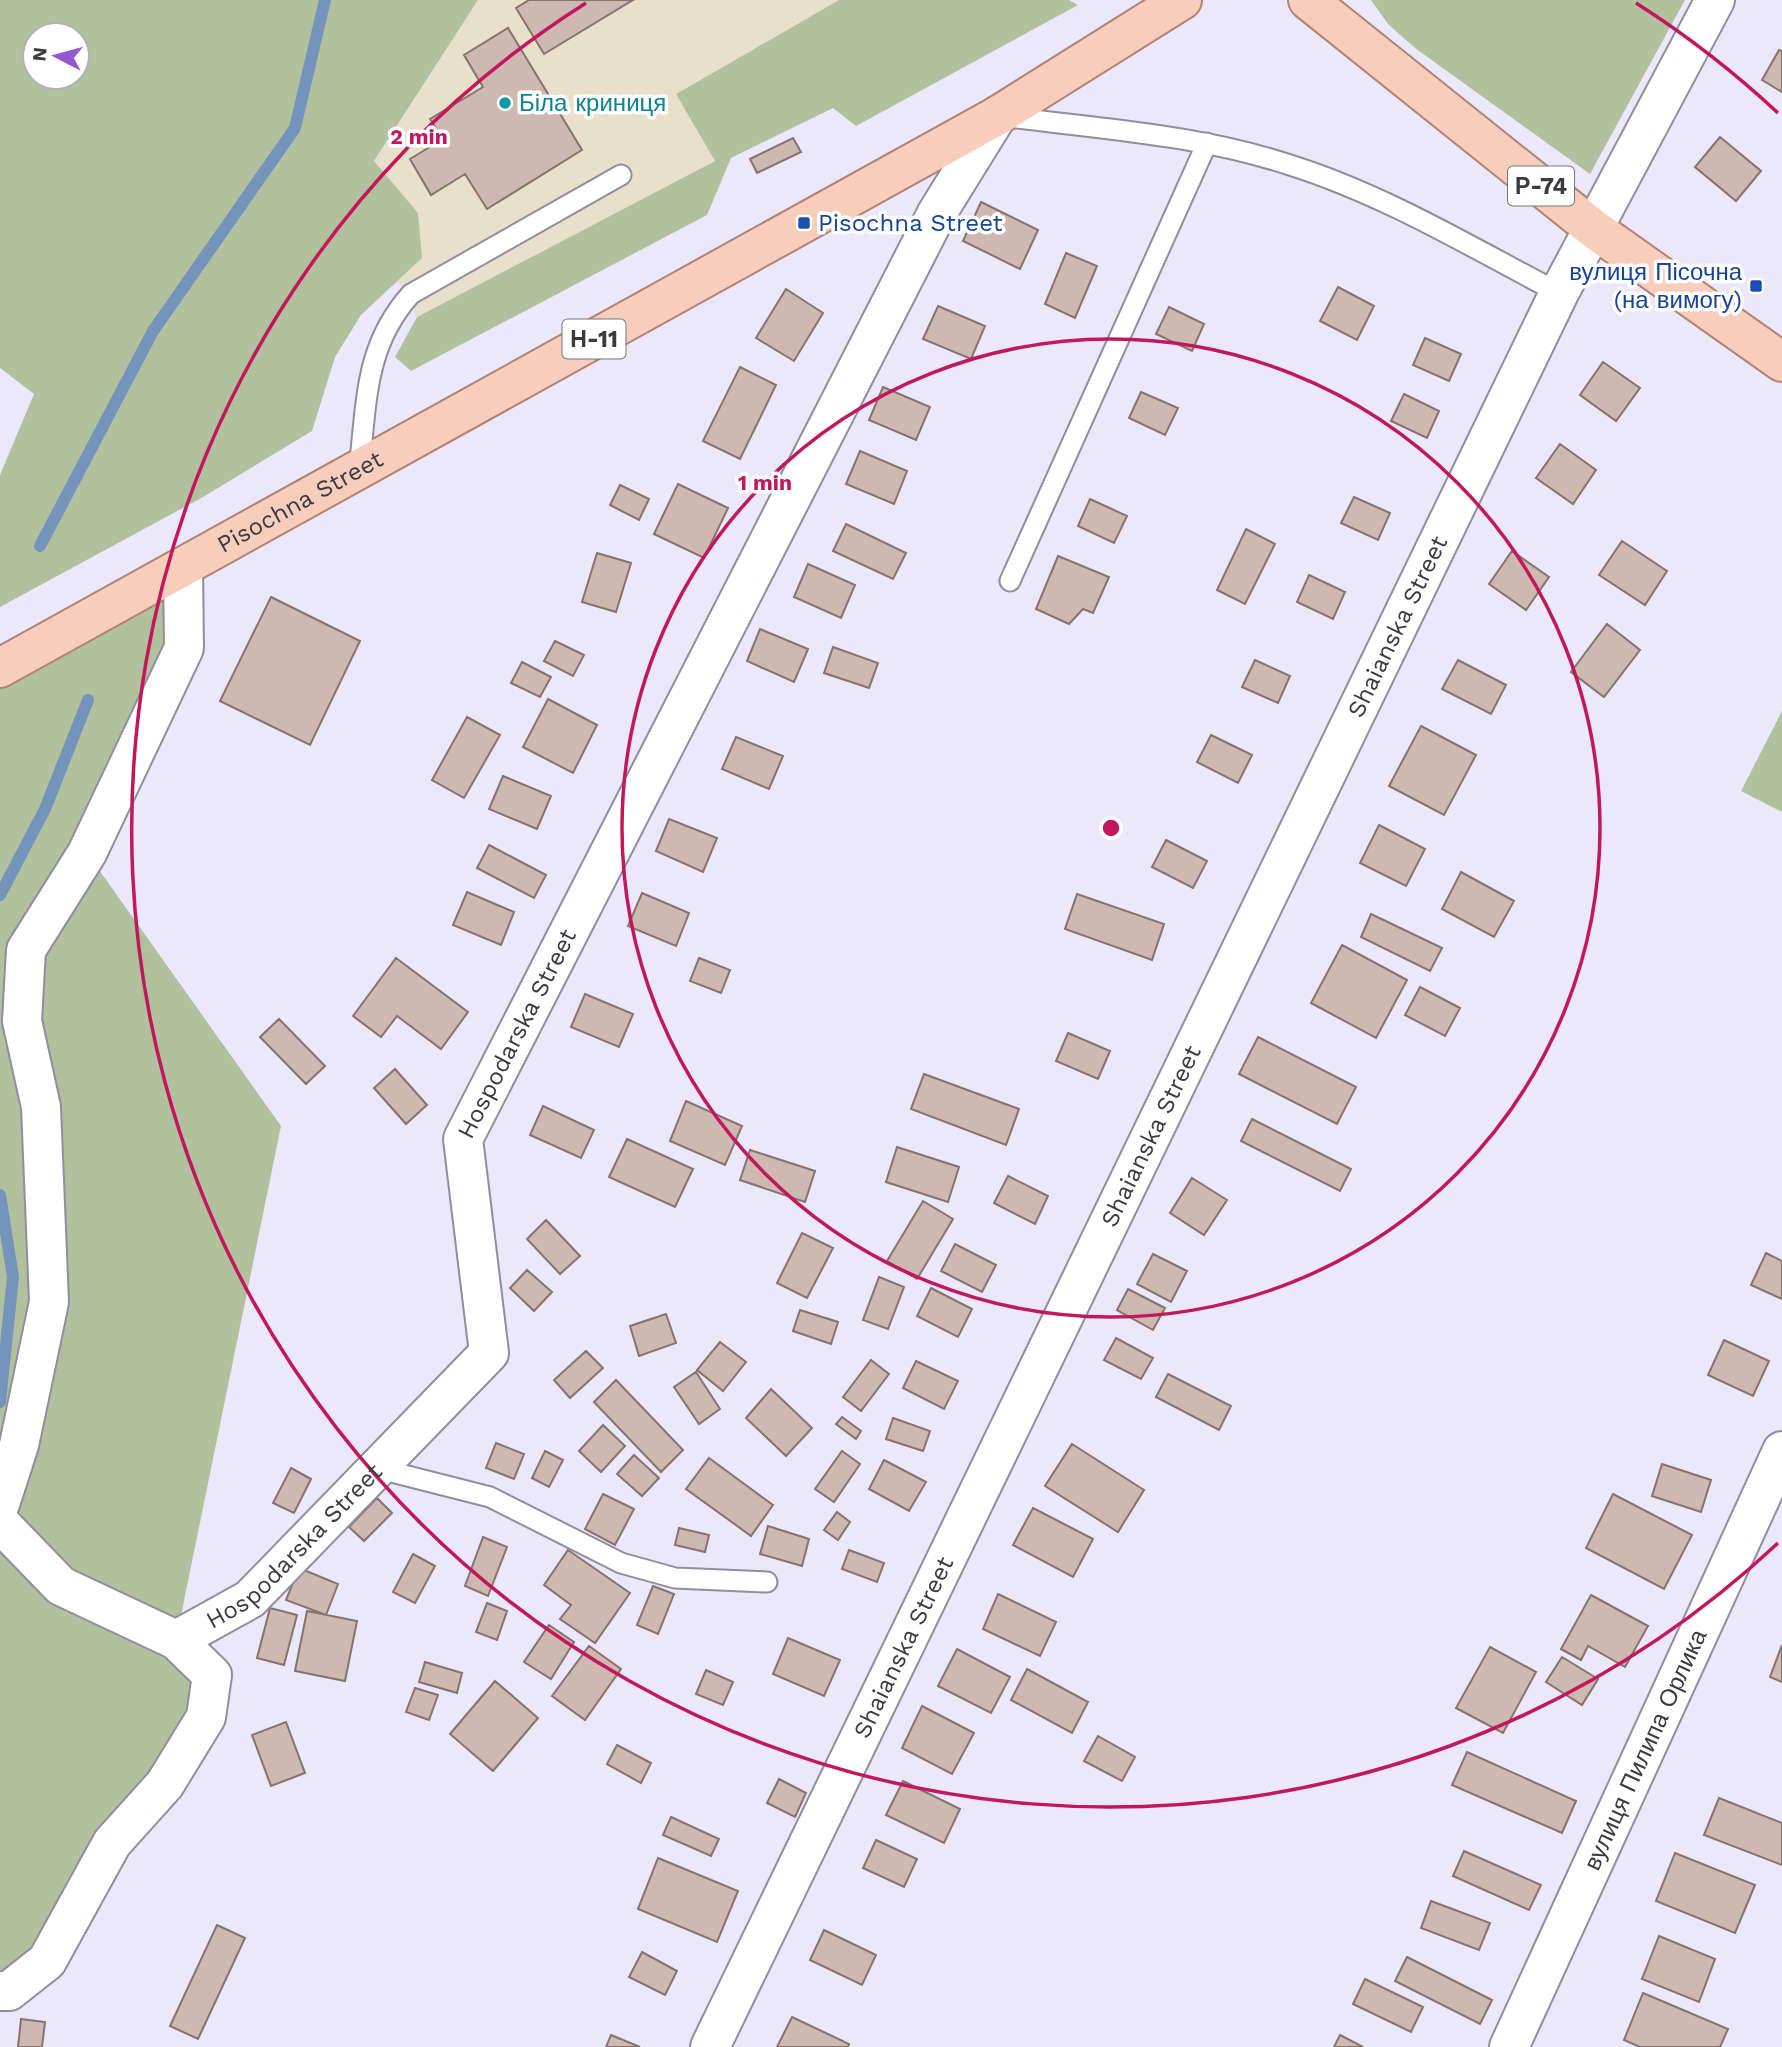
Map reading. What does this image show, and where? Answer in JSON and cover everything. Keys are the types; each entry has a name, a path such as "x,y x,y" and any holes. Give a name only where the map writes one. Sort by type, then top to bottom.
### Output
{"main road":[{"name":"Pisochna Street","path":"0,668 997,116 1182,0"},
{"name":"Р-74","path":"1308,0 1594,229 1782,362"}],"street":[{"name":"Shaianska Street","path":"710,2047 1559,293 1715,0"},
{"name":"Hospodarska Street","path":"0,1991 9,1991 47,1961 113,1843 165,1784 206,1717 212,1675 176,1640 250,1599 489,1353 463,1139 937,213 997,116"},
{"path":"0,1504 19,1445 49,1303 41,1107 22,1021 26,950 87,853 184,648 183,567"},
{"name":"вулиця Пилипа Орлика","path":"1509,2047 1782,1451"},
{"path":"0,1523 61,1587 176,1640"}],"lane":[{"path":"997,116 1100,126 1207,143 1290,164 1382,200 1559,293"},
{"path":"1010,582 1207,143"},
{"path":"359,470 370,374 381,334 395,311 411,294 621,175"},
{"path":"376,1468 490,1497 621,1563 676,1578 767,1582"}],"shaded area":[{"path":"478,0 839,0 677,93 715,161 417,317 352,196"}],"green space":[{"path":"0,0 478,0 374,161 418,213 422,258 361,315 335,357 312,431 203,497 0,607 0,475 34,394 0,368"},
{"path":"839,0 1069,0 1078,5 856,126 833,108 731,158 707,215 411,371 395,357 417,317 715,161 676,94"},
{"path":"1371,0 1685,0 1590,174 1415,48 1388,24"},
{"path":"183,567 184,648 87,853 281,1126 176,1640 212,1675 0,2009 0,668"},
{"path":"1782,711 1782,812 1741,791"}],"building":[{"path":"529,0 633,0 544,54 516,8"},
{"name":"Біла криниця","path":"508,28 582,150 487,209 465,174 431,195 410,159 443,139 430,119 483,87 464,55"},
{"path":"1779,50 1782,51 1782,92 1762,80"},
{"path":"1720,137 1761,171 1736,201 1695,167"},
{"path":"793,138 801,152 757,173 750,159"},
{"path":"981,202 1038,230 1020,269 963,241"},
{"path":"1066,253 1097,266 1075,318 1045,304"},
{"path":"1338,287 1374,306 1357,340 1320,321"},
{"path":"786,289 823,313 794,361 756,338"},
{"path":"938,306 985,326 971,359 923,339"},
{"path":"1169,307 1204,324 1192,351 1156,334"},
{"path":"1425,338 1461,354 1449,381 1413,365"},
{"path":"1603,362 1640,388 1616,421 1580,395"},
{"path":"740,367 776,385 740,459 703,441"},
{"path":"883,387 930,407 916,440 869,420"},
{"path":"1141,392 1178,408 1165,435 1129,418"},
{"path":"1404,394 1439,411 1427,438 1391,421"},
{"path":"1560,444 1596,470 1573,504 1536,478"},
{"path":"860,451 907,471 894,504 846,484"},
{"path":"678,484 728,508 704,558 654,534"},
{"path":"620,485 649,499 639,520 610,505"},
{"path":"1354,497 1390,513 1378,540 1341,523"},
{"path":"1090,499 1127,516 1114,543 1078,526"},
{"path":"846,524 906,553 893,579 833,551"},
{"path":"1246,529 1275,544 1245,604 1217,590"},
{"path":"1622,541 1667,571 1645,605 1599,575"},
{"path":"1512,551 1549,577 1526,610 1489,584"},
{"path":"597,553 631,563 616,612 582,602"},
{"path":"1058,556 1109,577 1093,613 1083,609 1069,624 1036,609"},
{"path":"808,564 855,585 841,618 794,597"},
{"path":"1309,575 1345,592 1333,619 1297,602"},
{"path":"271,597 360,641 310,745 220,701"},
{"path":"1607,624 1640,650 1604,697 1571,672"},
{"path":"760,629 808,649 794,682 747,661"},
{"path":"555,641 584,655 573,676 544,661"},
{"path":"833,647 878,663 869,688 824,673"},
{"path":"1255,660 1290,676 1278,703 1242,687"},
{"path":"1458,660 1506,685 1491,714 1442,689"},
{"path":"522,662 551,677 540,697 511,683"},
{"path":"548,699 597,725 573,773 523,747"},
{"path":"467,717 500,735 464,798 432,780"},
{"path":"1421,726 1476,755 1444,815 1389,786"},
{"path":"1211,735 1252,755 1238,783 1197,762"},
{"path":"736,737 783,756 769,789 722,769"},
{"path":"503,776 551,796 537,829 489,809"},
{"path":"669,819 717,838 703,872 656,851"},
{"path":"1379,825 1425,849 1406,886 1360,863"},
{"path":"1166,840 1207,861 1193,888 1152,867"},
{"path":"489,845 546,875 534,898 477,868"},
{"path":"1461,872 1514,901 1494,937 1442,909"},
{"path":"467,892 514,912 501,945 453,925"},
{"path":"642,893 689,913 676,946 628,926"},
{"path":"1077,894 1164,924 1152,960 1065,929"},
{"path":"1371,914 1442,948 1430,971 1361,937"},
{"path":"1342,945 1407,980 1376,1038 1311,1003"},
{"path":"396,958 468,1012 441,1049 397,1016 381,1037 353,1016"},
{"path":"699,958 730,970 721,993 690,981"},
{"path":"1420,987 1460,1008 1445,1036 1405,1015"},
{"path":"585,994 633,1014 619,1047 571,1027"},
{"path":"279,1019 325,1066 306,1084 260,1037"},
{"path":"1068,1033 1110,1051 1098,1079 1056,1061"},
{"path":"1258,1037 1356,1087 1337,1124 1239,1074"},
{"path":"395,1069 427,1105 406,1124 374,1088"},
{"path":"924,1074 1019,1109 1006,1145 911,1109"},
{"path":"686,1101 742,1126 725,1165 670,1141"},
{"path":"543,1106 594,1130 581,1158 530,1135"},
{"path":"1252,1119 1351,1169 1340,1191 1241,1141"},
{"path":"627,1139 693,1169 675,1207 609,1177"},
{"path":"897,1147 959,1167 948,1202 886,1182"},
{"path":"750,1150 815,1171 805,1202 740,1180"},
{"path":"1008,1176 1048,1196 1035,1224 994,1203"},
{"path":"1192,1178 1227,1200 1204,1235 1170,1213"},
{"path":"923,1201 953,1219 917,1279 887,1261"},
{"path":"546,1220 580,1256 560,1274 527,1239"},
{"path":"802,1233 833,1248 807,1298 777,1283"},
{"path":"955,1244 996,1265 982,1292 941,1271"},
{"path":"1766,1253 1782,1261 1782,1299 1751,1285"},
{"path":"1153,1254 1187,1271 1171,1302 1137,1284"},
{"path":"527,1270 552,1292 534,1311 510,1288"},
{"path":"879,1277 904,1287 888,1329 863,1320"},
{"path":"931,1288 972,1309 958,1337 917,1316"},
{"path":"1128,1289 1165,1308 1153,1330 1117,1310"},
{"path":"800,1310 838,1322 831,1344 793,1331"},
{"path":"666,1314 676,1343 639,1356 630,1326"},
{"path":"1116,1338 1153,1358 1141,1379 1104,1360"},
{"path":"1724,1340 1769,1361 1753,1396 1708,1375"},
{"path":"720,1342 746,1362 723,1391 697,1370"},
{"path":"586,1351 603,1368 570,1398 554,1380"},
{"path":"871,1360 889,1374 861,1411 843,1397"},
{"path":"916,1361 958,1381 944,1409 903,1388"},
{"path":"696,1372 720,1409 699,1424 674,1387"},
{"path":"1168,1374 1231,1406 1219,1430 1156,1397"},
{"path":"616,1380 683,1450 661,1472 594,1402"},
{"path":"771,1389 812,1428 786,1456 746,1418"},
{"path":"842,1417 861,1431 856,1439 836,1424"},
{"path":"893,1418 930,1431 923,1451 886,1439"},
{"path":"603,1425 625,1446 601,1472 579,1451"},
{"path":"496,1443 524,1454 514,1479 486,1468"},
{"path":"1072,1444 1144,1490 1118,1532 1045,1486"},
{"path":"545,1451 563,1460 549,1487 532,1478"},
{"path":"842,1451 860,1464 834,1502 815,1489"},
{"path":"634,1455 659,1478 642,1496 617,1474"},
{"path":"709,1458 773,1505 751,1536 686,1489"},
{"path":"884,1460 926,1482 909,1511 869,1489"},
{"path":"1662,1464 1711,1480 1701,1512 1652,1496"},
{"path":"291,1468 311,1479 294,1513 273,1503"},
{"path":"603,1494 634,1509 615,1545 585,1529"},
{"path":"1613,1494 1692,1535 1664,1589 1586,1548"},
{"path":"377,1498 392,1513 364,1541 349,1527"},
{"path":"1033,1508 1093,1539 1073,1577 1013,1545"},
{"path":"837,1512 850,1522 838,1540 824,1530"},
{"path":"768,1526 809,1539 802,1566 760,1554"},
{"path":"679,1528 709,1535 705,1552 675,1545"},
{"path":"483,1537 507,1547 488,1596 465,1586"},
{"path":"568,1550 630,1593 595,1643 560,1619 571,1605 544,1585"},
{"path":"849,1550 884,1563 877,1582 842,1569"},
{"path":"413,1554 435,1566 415,1603 393,1592"},
{"path":"299,1568 338,1584 326,1615 286,1600"},
{"path":"653,1586 674,1594 658,1634 637,1625"},
{"path":"998,1594 1056,1622 1040,1656 983,1629"},
{"path":"1591,1595 1648,1626 1625,1667 1588,1646 1581,1660 1561,1649"},
{"path":"487,1603 507,1611 497,1640 476,1632"},
{"path":"270,1608 297,1615 284,1665 257,1658"},
{"path":"307,1611 357,1621 345,1681 295,1671"},
{"path":"549,1625 574,1642 551,1679 524,1662"},
{"path":"788,1638 840,1660 824,1696 773,1674"},
{"path":"1782,1645 1782,1682 1770,1677"},
{"path":"589,1646 621,1669 585,1720 552,1696"},
{"path":"1490,1647 1536,1672 1503,1733 1456,1708"},
{"path":"957,1649 1010,1677 991,1713 938,1686"},
{"path":"1562,1657 1598,1679 1582,1705 1546,1682"},
{"path":"425,1662 462,1673 457,1693 419,1682"},
{"path":"1027,1669 1088,1702 1072,1733 1011,1700"},
{"path":"706,1670 733,1682 723,1705 696,1694"},
{"path":"495,1681 538,1718 493,1771 450,1734"},
{"path":"415,1688 438,1695 429,1720 406,1712"},
{"path":"922,1706 974,1733 952,1774 902,1748"},
{"path":"286,1722 305,1773 271,1786 252,1735"},
{"path":"1098,1736 1135,1757 1122,1781 1084,1761"},
{"path":"617,1745 651,1763 641,1783 607,1764"},
{"path":"1467,1752 1576,1801 1562,1833 1452,1785"},
{"path":"779,1779 806,1793 795,1817 767,1803"},
{"path":"903,1781 960,1809 944,1843 886,1815"},
{"path":"1719,1798 1782,1823 1782,1865 1704,1835"},
{"path":"671,1817 719,1839 711,1856 663,1835"},
{"path":"876,1840 917,1859 904,1887 863,1868"},
{"path":"1464,1851 1541,1885 1529,1910 1453,1876"},
{"path":"1675,1853 1755,1885 1735,1933 1656,1901"},
{"path":"658,1858 738,1891 717,1942 638,1909"},
{"path":"1431,1901 1490,1923 1479,1950 1421,1928"},
{"path":"217,1925 245,1938 198,2039 170,2026"},
{"path":"824,1930 876,1955 862,1985 810,1960"},
{"path":"1659,1936 1715,1959 1699,2002 1642,1979"},
{"path":"642,1952 677,1971 665,1995 629,1977"},
{"path":"1407,1957 1492,2000 1480,2024 1395,1981"},
{"path":"1365,1979 1423,2007 1411,2032 1353,2004"},
{"path":"1643,1993 1728,2029 1720,2047 1640,2047 1624,2040"},
{"path":"792,2017 849,2044 848,2047 777,2047"},
{"path":"21,2019 45,2022 42,2047 18,2047"},
{"path":"611,2035 640,2047 606,2047"},
{"path":"1340,2035 1363,2047 1334,2047"}],"waterway":[{"path":"40,546 153,331 295,128 325,0"},
{"path":"0,895 45,809 88,700"},
{"path":"0,1195 13,1277 0,1402"}],"place":[{"name":"Біла криниця","path":"505,103"},
{"name":"Pisochna Street","path":"804,223"},
{"name":"вулиця Пісочна (на вимогу)","path":"1756,286"}]}
